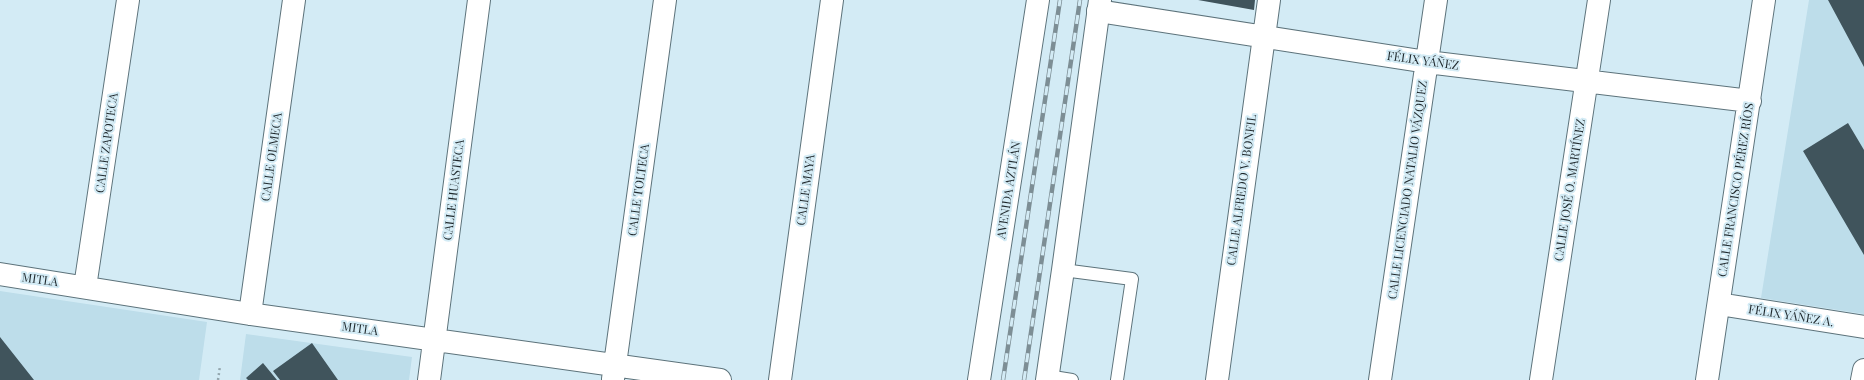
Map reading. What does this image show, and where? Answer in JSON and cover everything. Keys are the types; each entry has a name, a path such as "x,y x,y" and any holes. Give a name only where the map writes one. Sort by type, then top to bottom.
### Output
{"street":[{"name":"CALLE ZAPOTECA","path":"86,287 128,0"},
{"name":"CALLE OLMECA","path":"250,314 294,0"},
{"name":"CALLE HUASTECA","path":"429,380 479,0"},
{"name":"CALLE TOLTECA","path":"613,372 664,0"},
{"name":"CALLE MAYA","path":"780,380 832,0"},
{"name":"AVENIDA AZTLÁN","path":"979,380 1038,0"},
{"name":"CALLE ALFREDO V. BONFIL","path":"1217,380 1269,0"},
{"name":"CALLE LICENCIADO NATALIO VÁZQUEZ","path":"1380,380 1436,0"},
{"name":"CALLE JOSÉ O. MARTÍNEZ","path":"1541,380 1587,82 1598,0"},
{"name":"CALLE FRANCISCO PÉREZ RÍOS","path":"1707,380 1764,0"},
{"name":"FÉLIX YÁÑEZ","path":"1099,6 1263,36 1427,62 1750,101"},
{"path":"1047,378 1099,6"},
{"name":"MITLA","path":"0,274 250,314 435,339 613,372 720,380"},
{"name":"FÉLIX YÁÑEZ A.","path":"1719,304 1864,327"},
{"path":"1862,380 1864,370"}],"lane":[{"path":"1063,270 1132,279 1117,380"},
{"path":"1047,378 1072,380"}],"path":[{"path":"218,380 220,366"}],"shaded area":[{"path":"1809,0 1864,0 1864,314 1761,298"},
{"path":"0,291 207,322 199,380 0,380"},
{"path":"246,334 412,357 409,380 240,380"}],"building":[{"path":"1198,0 1255,0 1254,10"},
{"path":"1828,0 1864,0 1864,67"},
{"path":"1848,123 1864,150 1864,255 1803,151"},
{"path":"0,337 34,380 0,380"},
{"path":"312,343 338,380 280,380 273,371"},
{"path":"263,363 277,380 248,380 246,378"}],"railway":[{"path":"1003,380 1060,0"},
{"path":"1024,380 1080,0"}]}
